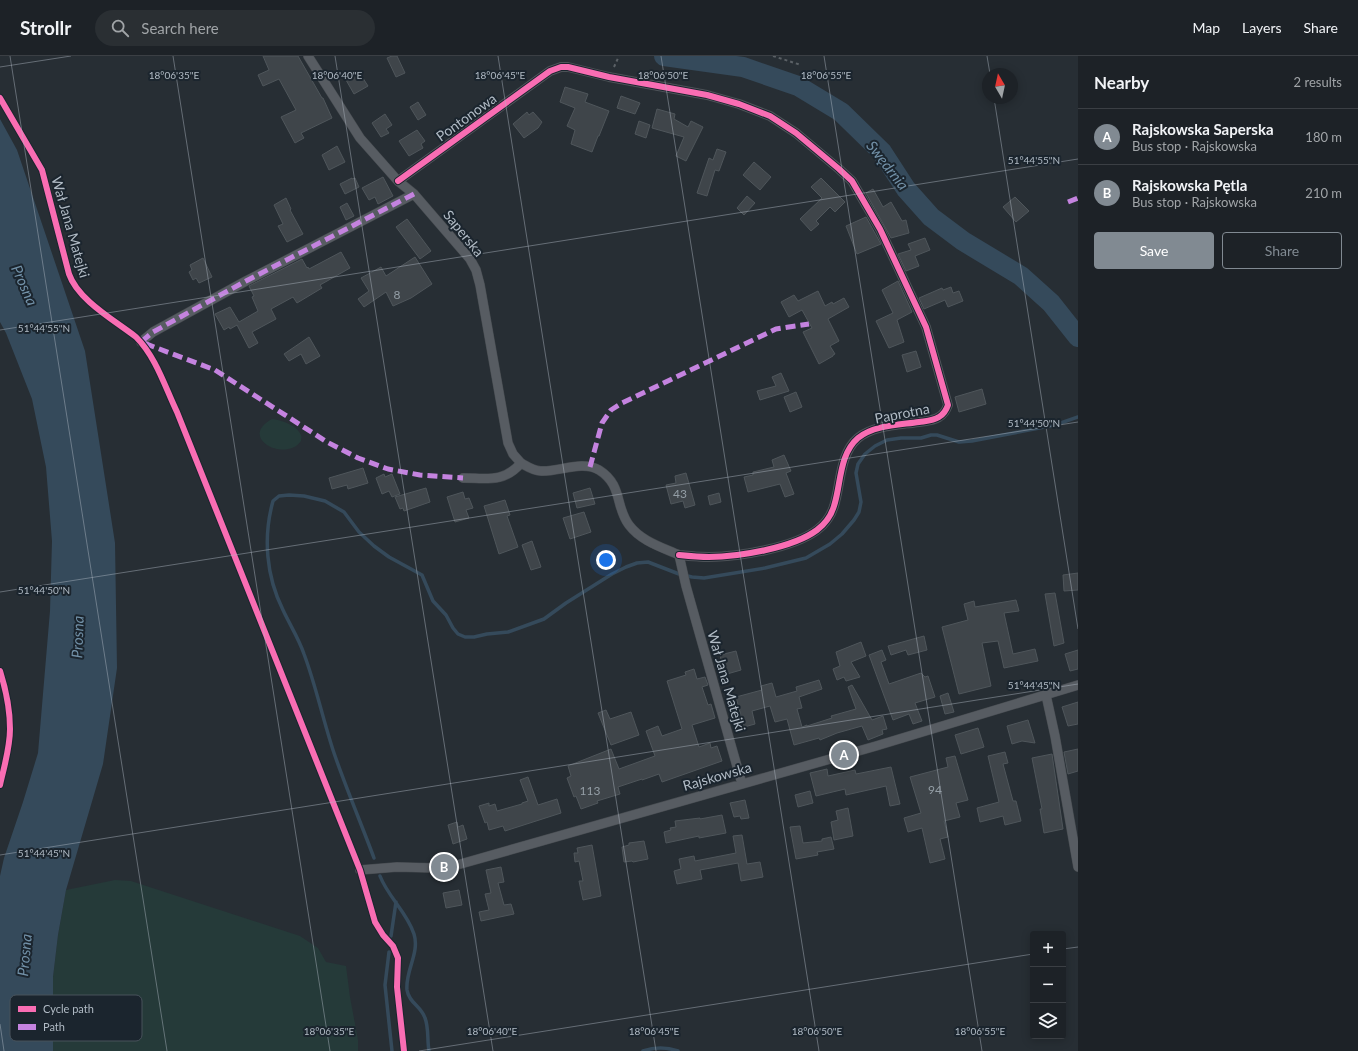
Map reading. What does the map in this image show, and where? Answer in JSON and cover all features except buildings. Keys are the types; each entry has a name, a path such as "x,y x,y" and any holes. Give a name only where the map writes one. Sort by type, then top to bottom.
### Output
{"street":[{"name":"Saperska","path":"308,56 360,138 398,181 414,194 462,248 476,270 480,285 508,443 513,454 521,463"},
{"name":"Pontonowa","path":"398,181 550,71 561,67 707,95 739,104 770,116 818,150"},
{"name":"Paprotna","path":"679,555 708,557 736,556 770,550 801,539 816,531 827,520 834,507 844,462 850,449 858,438 871,431 886,426 929,421 938,418 945,413 948,405 926,327 880,229 852,181 818,150"},
{"path":"141,342 153,332 246,281 414,194"},
{"path":"463,478 496,478 505,476 514,472 521,463 530,469 541,471 582,467 597,469 609,477 616,489 628,524 635,532 644,539 679,555"},
{"name":"Wał Jana Matejki","path":"679,555 686,586 742,784"},
{"name":"Rajskowska","path":"360,870 397,867 435,868 457,865 876,746 1078,685"},
{"path":"1046,695 1055,736 1078,867"}],"lane":[{"name":"Wał Jana Matejki","path":"0,98 42,170 69,274 74,287 141,342 159,374 191,446 360,870 375,922 396,952 398,958 398,992 404,1051"},
{"path":"0,671 5,689 10,730 8,751 0,785"}],"path":[{"path":"612,71 619,56"},
{"path":"773,56 801,65"}],"green space":[{"path":"272,419 284,422 296,428 301,435 301,441 294,447 285,450 276,449 268,445 262,440 260,434 263,426"},
{"path":"115,880 131,881 300,936 318,948 326,962 346,966 358,1040 358,1051 53,1051 53,1041 142,1041 142,995 53,995 53,977 58,935 66,890"}],"water":[{"name":"Prosna","path":"0,119 17,150 85,351 115,543 117,668 103,764 66,890 58,935 53,977 53,995 10,995 10,1041 53,1041 53,1051 0,1051 0,876 4,858 38,753 50,611 52,541 46,467 32,399 6,333 0,322"}],"waterway":[{"name":"Swędrnia","path":"664,56 743,67 798,86 841,112 882,152 906,189 931,217 963,241 1021,276 1051,303 1078,337"},
{"path":"374,858 334,753 302,648 277,597 273,584 267,542 273,501 279,496 304,496 325,501 344,512 359,532 374,546 389,557 422,575 433,601 446,615 458,634 465,637 474,637 508,632 544,619 566,603 612,574 637,563 648,562 679,574 704,578 765,568 806,558 830,544 842,534 854,520 859,512 861,502 856,473 858,464 865,454 875,446 887,440 921,438 937,435 959,442 972,441 1055,425 1078,417"},
{"path":"380,876 383,884 407,919 414,934 415,948 408,976 407,990 410,998 421,1010 425,1018 429,1051"},
{"path":"391,936 396,902"},
{"path":"389,952 385,985 392,1051"},
{"path":"643,1051 660,1048 678,1051"}],"marked path":[{"path":"414,194 246,281 153,332 141,342 215,370 327,442 358,458 388,469 420,475 463,478"},
{"path":"1068,202 1078,198"},
{"path":"590,467 602,423 611,410 622,403 776,329 809,324"}],"cycle path":[{"path":"398,181 550,71 561,67 568,67 609,77 707,95 739,104 770,116 796,133 852,181 880,229 926,327 948,405 945,412 939,417 926,421 871,430 858,438 847,452 831,513 823,525 807,536 794,542 750,553 721,557 679,555"},
{"path":"0,98 42,170 69,274 74,283 88,301 136,337 143,345 155,363 177,412 360,870 375,922 383,935 393,946 398,958 397,987 404,1051"},
{"path":"0,671 7,700 10,729 8,750 0,785"}],"place":[{"name":"Rajskowska Saperska","path":"844,755"},
{"name":"Rajskowska Pętla","path":"444,867"}]}
